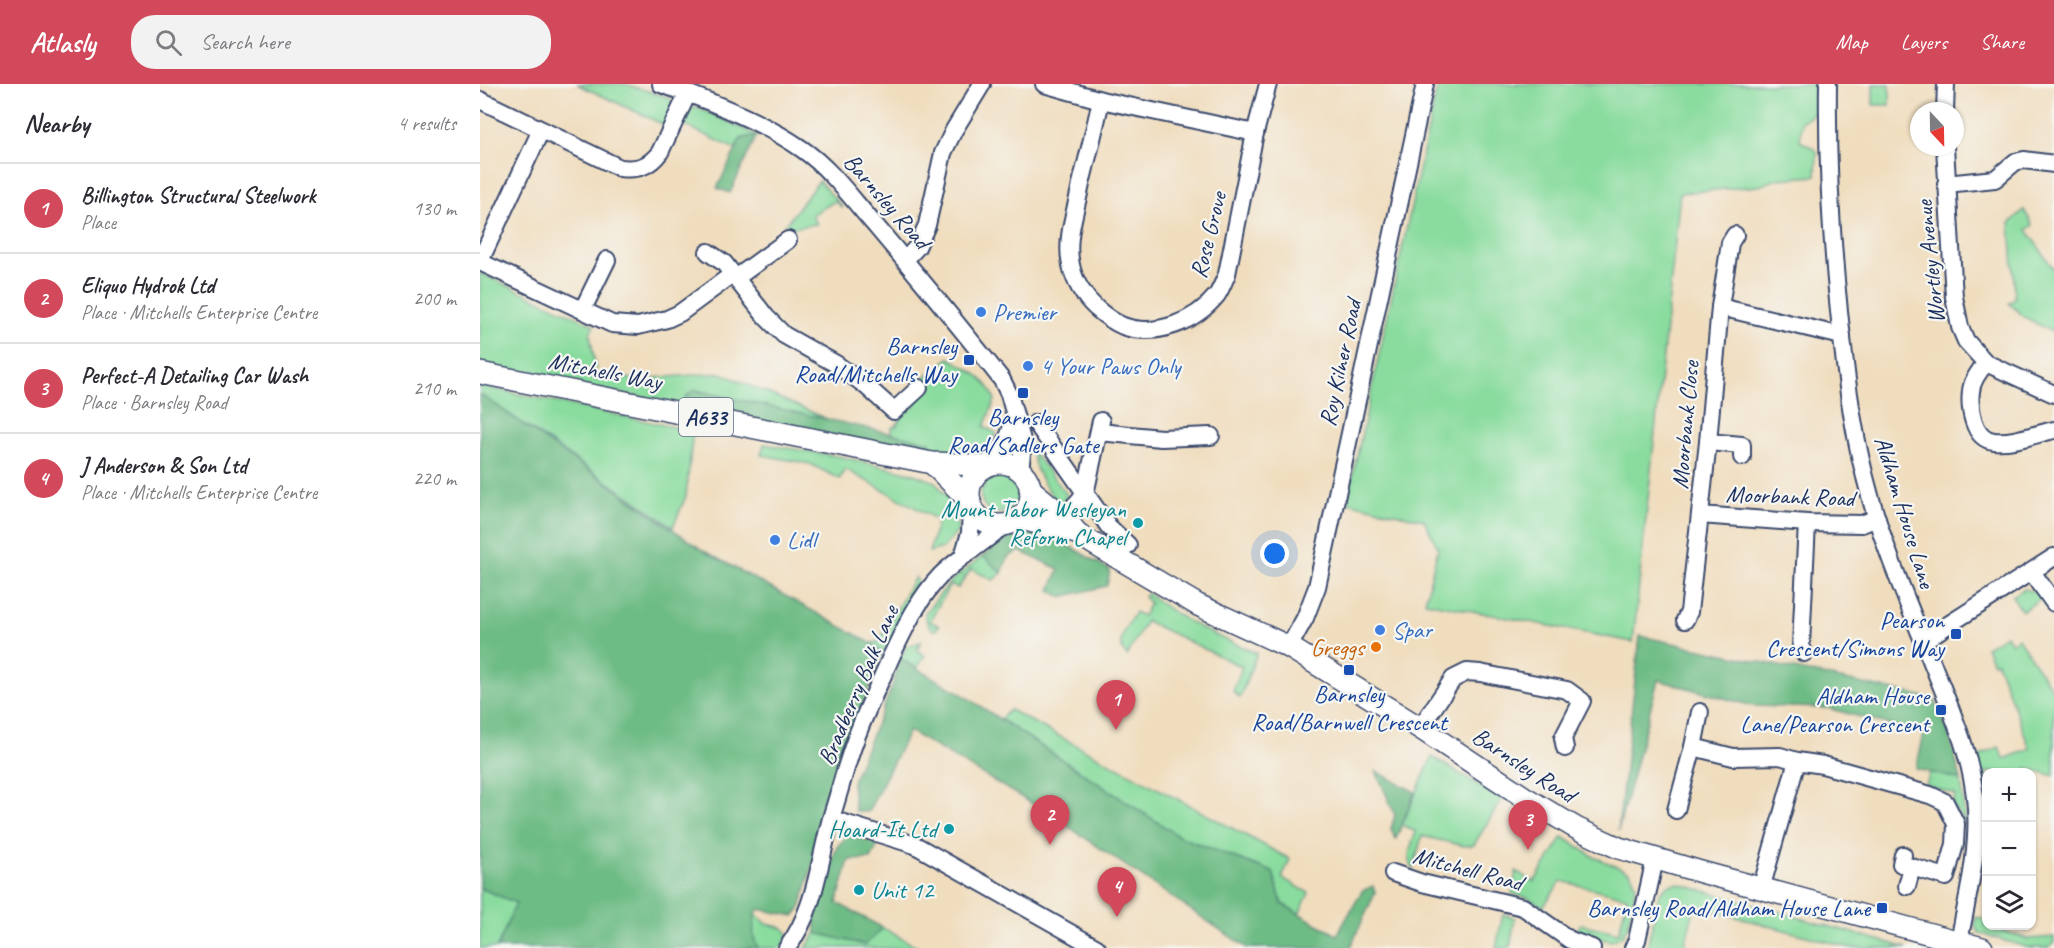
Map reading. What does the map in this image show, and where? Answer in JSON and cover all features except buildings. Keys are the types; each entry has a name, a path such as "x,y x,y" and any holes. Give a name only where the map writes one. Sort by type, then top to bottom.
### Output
{"main road":[{"name":"Mitchells Way","path":"480,373 932,463 987,466"},
{"path":"932,463 981,519 997,525 1012,521 1028,506 1025,480 1004,463 987,466 973,478 969,494 970,504"},
{"name":"Barnsley Road","path":"1025,480 1070,525 1156,582 1198,605 1289,647 1576,828 1619,848 1655,859 1982,948"},
{"name":"Barnsley Road","path":"1012,521 1070,525"}],"street":[{"name":"Barnsley Road","path":"661,84 740,116 802,149 835,178 905,260 1002,381 1009,394 1023,444 1025,480"},
{"path":"905,260 917,247 927,225 943,153 982,84"},
{"path":"1044,84 1101,100 1255,133"},
{"name":"Rose Grove","path":"1101,100 1072,227 1069,249 1071,266 1076,279 1093,305 1107,317 1123,326 1139,329 1173,326 1206,308 1218,293 1227,274 1255,133 1268,84"},
{"name":"Roy Kilner Road","path":"1289,647 1305,618 1317,587 1425,84"},
{"name":"Aldham House Lane","path":"1828,84 1827,158 1832,242 1846,383 1857,443 1877,519 1896,574 1963,742 1975,797 1976,853 1959,942"},
{"path":"1945,102 1946,84"},
{"path":"480,100 620,168 638,168 654,160 660,152 688,93"},
{"path":"541,130 480,261 612,324 638,326 680,313 788,240"},
{"name":"Wortley Avenue","path":"1945,156 1954,297 1960,327 1966,341 1986,363 2054,394"},
{"path":"1946,184 1995,179 2015,162 2024,160 2054,164"},
{"name":"Moorbank Close","path":"1685,620 1689,612 1700,515 1720,307 1730,243 1736,235"},
{"path":"708,252 724,263 766,317 784,335 836,364 865,384 894,411 919,388"},
{"path":"583,309 607,260"},
{"path":"1720,307 1842,336"},
{"path":"1986,363 1974,378 1971,391 1974,422 1983,437 1995,442 2054,430"},
{"path":"987,466 1006,443 1015,418"},
{"path":"1036,423 1109,527 1128,545"},
{"path":"1070,525 1085,494 1100,426 1161,438 1212,438"},
{"path":"1708,442 1742,445 1742,457"},
{"path":"963,556 970,533 970,504"},
{"name":"Moorbank Road","path":"1700,515 1807,523 1862,524 1877,519"},
{"name":"Bradberry Balk Lane","path":"787,948 795,938 808,911 831,819 854,742 880,681 920,601 941,575 963,556 1012,521"},
{"path":"1804,653 1801,645 1807,523"},
{"path":"1923,641 2054,557"},
{"path":"2032,572 2054,603"},
{"path":"1420,728 1453,680 1467,672 1480,673 1567,690 1582,701 1563,738 1565,748"},
{"path":"1676,810 1700,712"},
{"path":"1693,747 1733,757 1780,756 1834,768 1930,795 1945,802 1956,824 1956,844 1946,877 1907,861 1907,886"},
{"path":"1761,889 1797,761"},
{"path":"831,819 915,845 1097,948"},
{"path":"1635,945 1655,859"},
{"name":"Mitchell Road","path":"1393,873 1422,883 1523,907 1570,940 1592,948"}],"green space":[{"path":"577,84 625,84 670,98 674,105 664,125"},
{"path":"1442,84 1818,84 1817,107 1813,115 1802,121 1800,141 1817,151 1816,176 1777,179 1759,186 1680,193 1633,642 1425,602 1438,548 1424,520 1347,502 1437,88"},
{"path":"1873,84 1890,84 1890,105 1873,105"},
{"path":"696,107 757,135 741,139 735,149 684,125 691,109"},
{"path":"757,135 730,193 717,188 741,139"},
{"path":"819,181 843,207 835,201 812,215 817,224 792,228 785,225"},
{"path":"2024,210 2033,225 2027,230 2054,270 2054,333 2024,317 2009,303 2015,299 2010,223"},
{"path":"480,273 594,325 590,334 597,376 614,380 721,373 832,421 695,390 690,407 480,366"},
{"path":"949,358 970,370 992,392 995,400 984,427 997,433 993,440 983,448 973,452 952,453 951,458 929,454 929,442 890,434 892,427 896,426 903,415 915,405 919,382"},
{"path":"480,386 693,431 686,496 673,527 480,394"},
{"path":"695,390 930,442 929,454 690,407 685,397"},
{"path":"480,394 704,551 871,643 883,654 849,738 800,909 794,916 758,909 754,939 758,948 497,948 516,903 480,888"},
{"path":"764,444 842,457 911,473 935,482 954,505 958,531 943,548 929,552 938,520 845,469 840,479 810,464 761,455"},
{"path":"1032,451 1066,493 1066,500 1057,502 1048,490 1038,472"},
{"path":"999,477 1012,482 1017,495 1012,508 999,513 986,508 981,495 986,482"},
{"path":"1032,533 1054,537 1110,570 1107,586 1061,597 1050,590 1059,569 1019,551 1008,557 1002,573 983,556 1010,537"},
{"path":"983,556 1002,573 993,580 971,569 958,588 950,585 930,621 939,626 935,631 928,624 925,613 951,581"},
{"path":"915,577 918,582 883,654 871,643 878,642"},
{"path":"2024,589 2037,592 2042,598 2022,611 2012,596"},
{"path":"1147,593 1200,628 1257,653 1240,698 1233,691 1242,667 1146,621 1127,656 1123,651 1121,640 1135,612 1143,616 1150,603 1144,597"},
{"path":"2006,635 2011,643 2018,638 2054,692 2054,776 2036,771 2036,768 1982,768 1982,774 1979,756 1999,747 2004,759 2030,749 1997,662 1993,663 1986,647"},
{"path":"1640,636 1934,699 1949,734 1961,780 1916,769 1924,734 1827,708 1753,706 1658,680 1618,831"},
{"path":"921,642 917,650 925,656 917,668 900,659 907,646"},
{"path":"900,659 960,693 1180,837 1273,872 1282,904 1337,935 1362,891 1373,886 1375,893 1350,948 1247,948 1048,813 909,731 868,812 855,811 852,782 892,687"},
{"path":"1010,710 1290,859 1282,878 1309,893 1299,914 1282,904 1273,872 1180,837 1000,719"},
{"path":"1432,757 1502,799 1474,845 1464,846 1422,836 1413,870 1409,856 1416,832 1402,825"},
{"path":"1376,771 1415,792 1396,839 1391,829 1395,815"},
{"path":"1930,772 1961,780 1965,823 1953,805 1955,795 1926,785"},
{"path":"848,835 878,844 871,859 849,860 837,903 883,928 865,945 816,933 815,909 837,847"},
{"path":"1563,837 1594,857 1630,872 1636,884 1628,926 1622,936 1611,941 1584,936 1575,931 1581,924 1619,933 1627,897 1561,881 1543,907 1528,898 1512,894 1516,871 1534,882"},
{"path":"1676,883 1907,948 1851,948 1695,906 1684,948 1647,948 1659,894 1667,886"},
{"path":"480,888 517,903 497,948 480,948"},
{"path":"756,914 767,924 783,928 789,935 781,948 758,948 753,931"},
{"path":"1503,914 1515,918 1510,948 1496,948"},
{"path":"1976,917 1982,919 1982,930 2000,930 2028,939 2054,937 2054,943 2048,948 2029,948 1979,933 1975,925"},
{"path":"883,928 919,948 806,948 816,933 865,945"}],"place":[{"name":"Premier","path":"981,312"},
{"name":"Barnsley Road/Mitchells Way","path":"969,360"},
{"name":"4 Your Paws Only","path":"1028,366"},
{"name":"Barnsley Road/Sadlers Gate","path":"1023,393"},
{"name":"Mount Tabor Wesleyan Reform Chapel","path":"1138,523"},
{"name":"Lidl","path":"775,540"},
{"name":"Spar","path":"1380,630"},
{"name":"Pearson Crescent/Simons Way","path":"1956,634"},
{"name":"Greggs","path":"1376,647"},
{"name":"Barnsley Road/Barnwell Crescent","path":"1349,670"},
{"name":"Aldham House Lane/Pearson Crescent","path":"1941,710"},
{"name":"Billington Structural Steelwork","path":"1116,730"},
{"name":"Hoard-It Ltd","path":"949,829"},
{"name":"Eliquo Hydrok Ltd","path":"1050,845"},
{"name":"Perfect-A Detailing Car Wash","path":"1528,850"},
{"name":"Unit 12","path":"859,890"},
{"name":"Barnsley Road/Aldham House Lane","path":"1882,908"},
{"name":"J Anderson & Son Ltd","path":"1117,917"}]}
